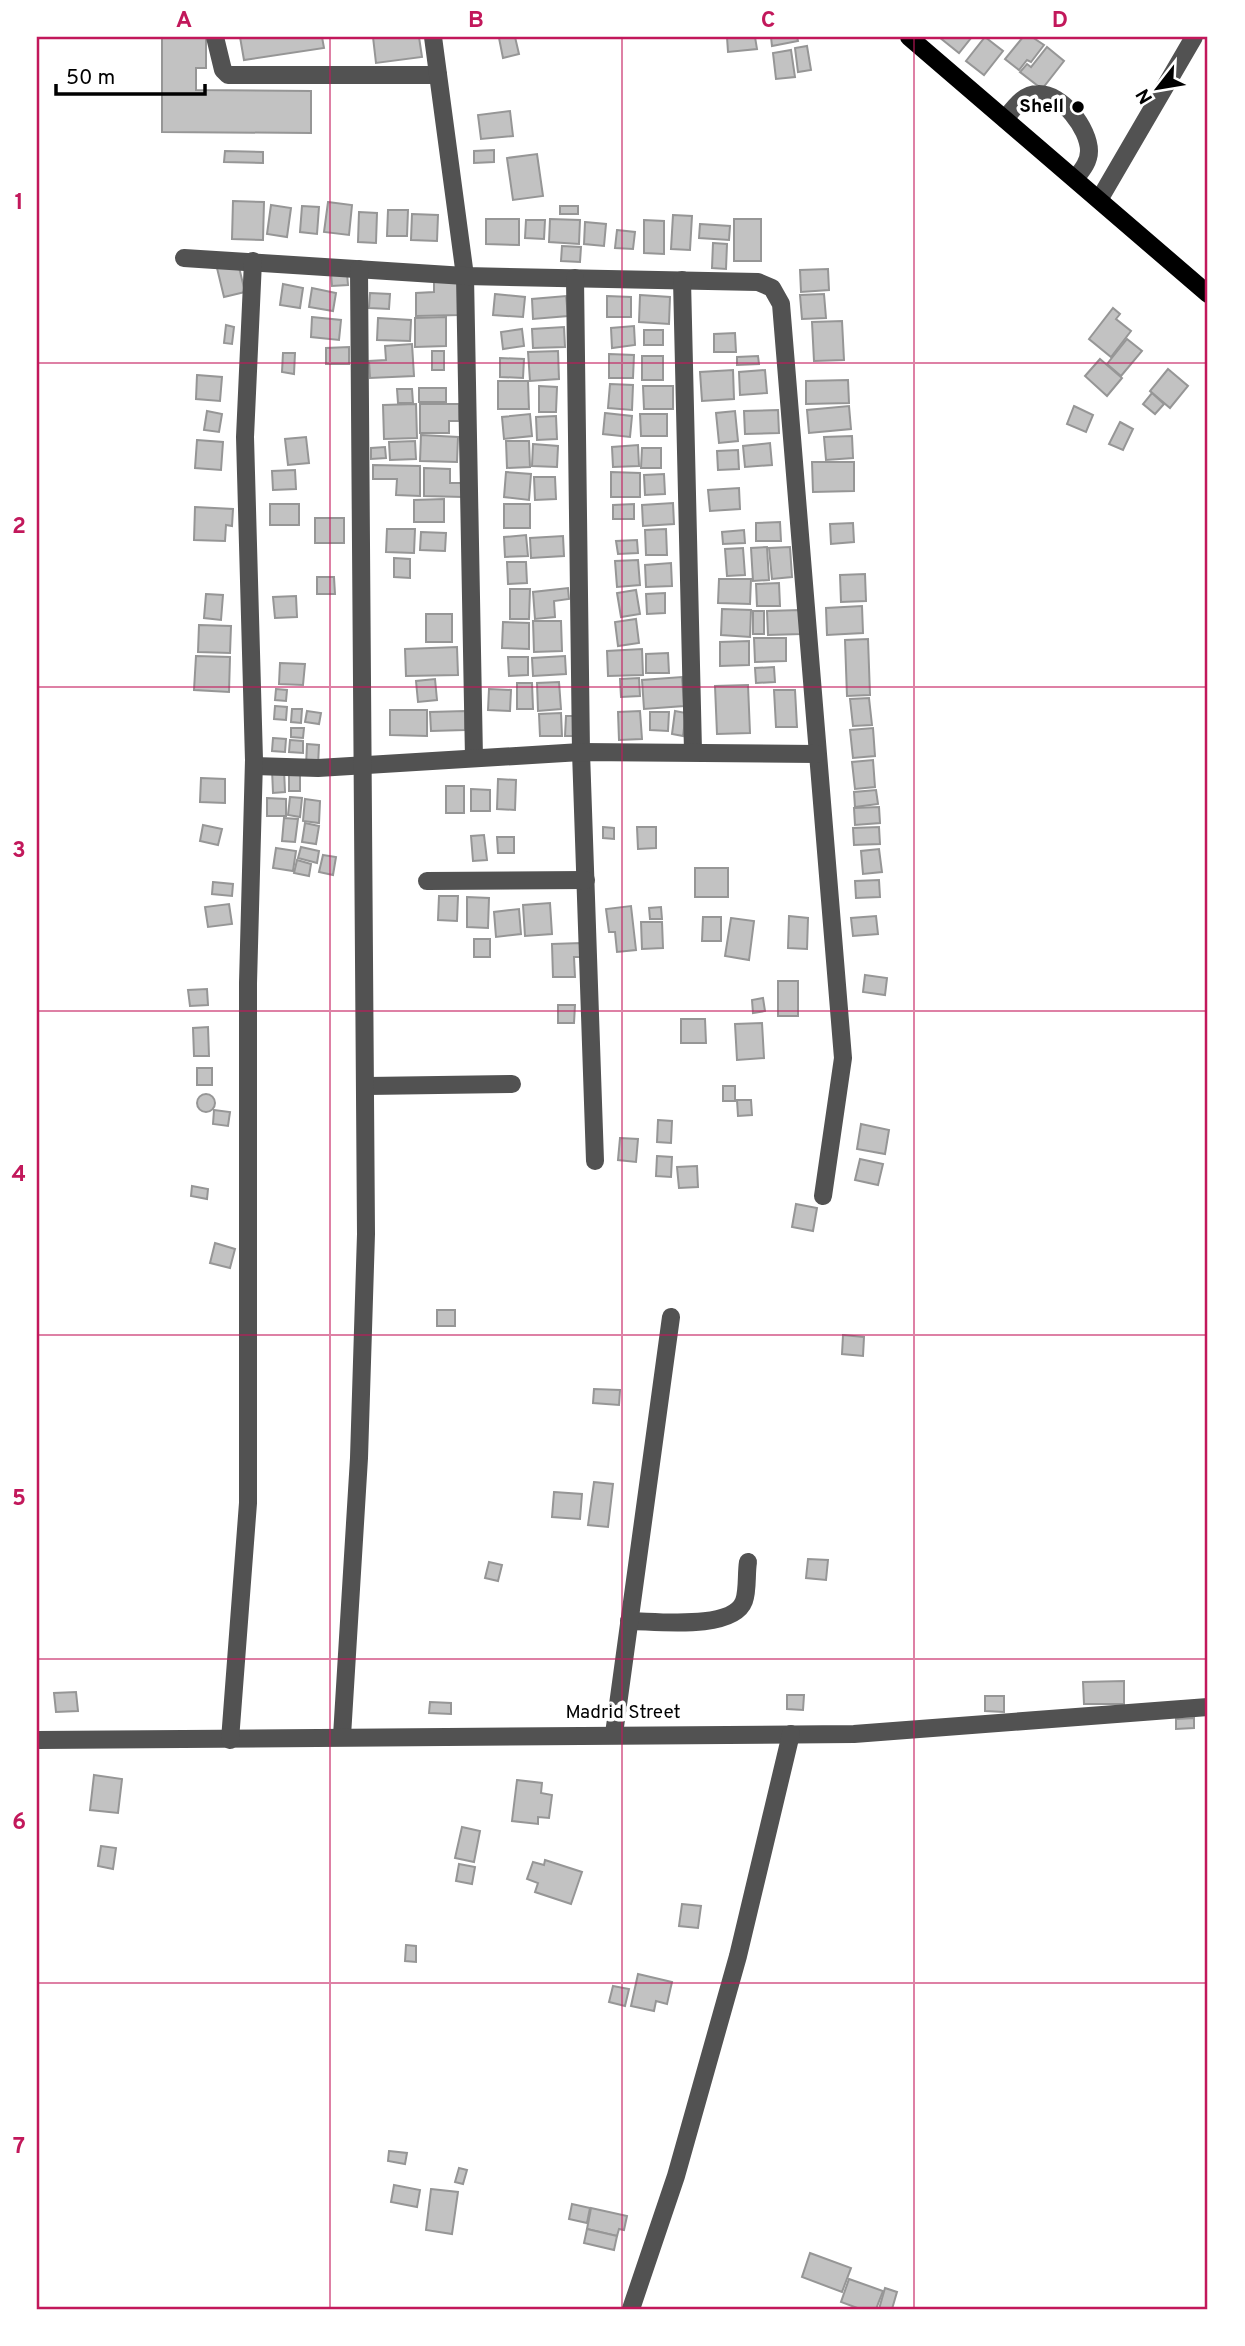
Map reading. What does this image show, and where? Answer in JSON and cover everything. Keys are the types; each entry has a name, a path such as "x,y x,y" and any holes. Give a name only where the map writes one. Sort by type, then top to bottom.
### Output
{"main road":[{"path":"909,37 1208,294"}],"street":[{"path":"215,37 223,70 228,75 438,75"},
{"path":"433,37 465,276 474,758"},
{"path":"1099,200 1194,37"},
{"path":"1005,119 1017,103 1037,94 1048,95 1062,104 1077,119 1086,134 1090,150 1087,163 1075,179"},
{"path":"184,258 465,276 758,282 772,288 781,304 843,1058 822,1196"},
{"path":"230,1740 248,1503 247,1077 254,766 245,437 253,261"},
{"path":"342,1736 359,1458 366,1234 359,269"},
{"path":"575,278 581,752 595,1161"},
{"path":"682,280 693,751"},
{"path":"254,766 318,768 363,763 581,752 817,754"},
{"path":"427,881 586,880"},
{"path":"367,1086 512,1084"},
{"path":"614,1734 671,1317"},
{"path":"629,1621 703,1622 728,1617 744,1601 747,1562"},
{"name":"Madrid Street","path":"37,1741 230,1740 342,1736 791,1734 956,1728 1208,1707"},
{"path":"631,2309 676,2176 734,1969 791,1734"}],"building":[{"path":"162,37 206,37 206,68 196,68 196,90 311,91 311,133 162,132"},
{"path":"240,37 322,37 324,48 244,60"},
{"path":"373,37 419,37 422,57 376,63"},
{"path":"515,37 519,54 503,58 499,38"},
{"path":"727,37 755,37 757,49 728,52"},
{"path":"771,37 797,37 798,41 772,46"},
{"path":"939,37 970,37 971,38 959,53"},
{"path":"985,37 1003,51 984,75 966,61"},
{"path":"1023,37 1032,37 1044,45 1031,62 1027,60 1019,70 1005,59"},
{"path":"807,46 811,70 798,72 795,48"},
{"path":"1047,47 1064,61 1042,89 1020,72 1027,64 1031,67"},
{"path":"791,50 795,77 776,79 773,53"},
{"path":"510,111 513,136 481,139 478,115"},
{"path":"494,150 494,162 474,163 474,151"},
{"path":"225,151 263,152 263,163 224,162"},
{"path":"537,154 543,196 513,200 507,158"},
{"path":"233,201 264,202 263,240 232,239"},
{"path":"328,202 352,205 349,235 324,232"},
{"path":"271,205 291,208 287,237 267,234"},
{"path":"302,206 319,207 317,234 300,232"},
{"path":"560,206 578,206 578,214 560,214"},
{"path":"388,210 408,210 407,236 387,236"},
{"path":"359,212 377,213 376,243 358,242"},
{"path":"412,214 438,215 437,241 411,240"},
{"path":"673,215 692,216 690,250 671,249"},
{"path":"486,219 519,219 519,245 486,244"},
{"path":"550,219 580,220 579,244 549,242"},
{"path":"734,219 761,219 761,261 734,261"},
{"path":"526,220 545,220 544,239 525,238"},
{"path":"644,220 664,221 664,254 644,253"},
{"path":"585,222 606,224 604,246 584,244"},
{"path":"700,224 730,226 729,240 699,238"},
{"path":"617,230 635,232 633,249 615,248"},
{"path":"713,243 727,244 726,269 712,268"},
{"path":"562,246 581,247 580,262 561,261"},
{"path":"238,263 245,292 224,297 217,268"},
{"path":"828,269 829,290 801,292 800,270"},
{"path":"331,273 347,273 348,285 332,286"},
{"path":"434,276 460,276 460,315 416,316 416,293 434,292"},
{"path":"283,284 303,288 300,308 280,305"},
{"path":"312,288 336,293 333,311 309,307"},
{"path":"370,293 390,294 389,309 369,308"},
{"path":"495,294 525,297 523,317 493,315"},
{"path":"824,294 826,318 802,319 800,295"},
{"path":"640,295 670,297 669,324 639,322"},
{"path":"566,296 568,316 533,319 532,299"},
{"path":"607,296 631,297 631,317 607,317"},
{"path":"1113,308 1120,314 1116,319 1131,331 1111,357 1089,339"},
{"path":"312,317 341,320 339,340 311,337"},
{"path":"446,317 446,346 415,347 415,318"},
{"path":"378,318 411,320 410,341 377,340"},
{"path":"842,321 844,360 814,361 812,322"},
{"path":"226,325 234,327 232,344 224,343"},
{"path":"634,326 635,345 612,348 611,328"},
{"path":"564,327 565,347 533,348 532,329"},
{"path":"522,329 524,346 503,349 501,332"},
{"path":"644,330 663,330 663,345 644,345"},
{"path":"735,333 736,352 714,352 714,334"},
{"path":"1127,339 1142,351 1121,376 1107,364"},
{"path":"412,344 414,376 370,378 369,361 386,360 385,346"},
{"path":"349,347 349,364 326,364 326,348"},
{"path":"432,351 444,351 444,370 432,370"},
{"path":"558,351 559,379 530,381 528,352"},
{"path":"283,353 295,353 294,374 282,372"},
{"path":"609,354 634,355 633,378 609,378"},
{"path":"642,356 663,356 663,380 642,380"},
{"path":"758,356 759,364 737,365 737,357"},
{"path":"500,358 524,359 523,378 500,377"},
{"path":"1100,359 1122,378 1107,396 1085,376"},
{"path":"1168,369 1188,386 1170,408 1150,391"},
{"path":"733,370 734,399 702,401 700,372"},
{"path":"765,370 767,393 740,395 739,372"},
{"path":"197,375 222,377 220,401 196,399"},
{"path":"848,380 849,403 806,404 806,381"},
{"path":"498,381 528,381 529,409 498,409"},
{"path":"610,384 633,385 632,410 608,408"},
{"path":"539,386 557,387 556,412 539,412"},
{"path":"643,386 673,386 673,409 644,409"},
{"path":"419,388 446,388 446,402 419,402"},
{"path":"397,389 412,389 413,403 398,403"},
{"path":"1152,393 1164,404 1155,414 1143,404"},
{"path":"416,404 417,438 384,439 383,405"},
{"path":"420,404 459,404 459,421 449,421 449,433 420,433"},
{"path":"849,406 851,429 809,433 807,410"},
{"path":"1074,406 1093,415 1086,432 1067,424"},
{"path":"778,410 779,433 745,434 744,411"},
{"path":"207,411 222,414 219,432 204,430"},
{"path":"735,411 738,441 719,443 716,413"},
{"path":"605,413 632,416 630,437 603,434"},
{"path":"530,414 532,436 504,439 502,417"},
{"path":"640,414 667,414 667,436 641,436"},
{"path":"556,416 557,439 537,440 536,417"},
{"path":"1120,422 1133,429 1123,450 1109,444"},
{"path":"421,435 458,437 457,462 420,461"},
{"path":"852,436 853,458 826,460 824,437"},
{"path":"306,437 309,463 288,465 285,439"},
{"path":"197,440 223,442 221,470 195,468"},
{"path":"415,441 416,459 390,460 389,442"},
{"path":"506,441 529,441 530,467 507,468"},
{"path":"770,443 772,465 745,467 743,446"},
{"path":"533,444 558,446 557,467 532,466"},
{"path":"638,445 639,466 613,467 612,447"},
{"path":"385,447 386,458 371,459 371,448"},
{"path":"642,448 661,448 661,468 641,468"},
{"path":"738,450 739,469 718,470 717,451"},
{"path":"812,462 854,462 854,491 813,492"},
{"path":"373,465 420,466 420,496 396,495 397,479 373,479"},
{"path":"424,468 450,469 450,483 463,483 463,497 424,496"},
{"path":"295,470 296,489 273,490 272,471"},
{"path":"506,472 531,474 529,500 504,497"},
{"path":"611,472 640,473 640,497 611,497"},
{"path":"664,474 665,494 645,495 644,475"},
{"path":"534,477 555,477 556,499 535,500"},
{"path":"739,488 740,509 710,511 708,490"},
{"path":"444,499 444,522 414,522 414,500"},
{"path":"673,503 674,524 643,526 642,505"},
{"path":"270,504 299,504 299,525 270,525"},
{"path":"504,504 530,504 530,528 504,528"},
{"path":"634,504 634,519 613,519 613,505"},
{"path":"195,507 233,509 232,526 226,525 225,541 194,540"},
{"path":"315,518 344,518 344,543 315,543"},
{"path":"780,522 781,541 756,541 756,523"},
{"path":"853,523 854,542 831,544 830,524"},
{"path":"387,529 415,529 414,553 386,552"},
{"path":"666,529 667,555 646,555 645,530"},
{"path":"744,530 745,543 723,544 722,532"},
{"path":"421,532 446,533 445,551 420,550"},
{"path":"526,535 528,556 505,557 504,537"},
{"path":"563,536 564,556 531,558 530,538"},
{"path":"637,540 638,553 618,554 616,541"},
{"path":"767,547 769,580 753,581 751,548"},
{"path":"790,547 792,577 772,579 769,548"},
{"path":"743,548 745,575 727,576 725,549"},
{"path":"394,558 410,559 410,578 394,577"},
{"path":"638,560 640,585 617,587 615,561"},
{"path":"507,562 526,562 527,583 508,584"},
{"path":"671,563 672,586 646,587 645,565"},
{"path":"865,574 866,601 841,602 840,575"},
{"path":"317,577 334,577 335,594 317,594"},
{"path":"719,579 751,579 750,604 718,603"},
{"path":"779,583 780,606 757,606 756,584"},
{"path":"568,588 569,599 554,601 555,617 535,619 533,592"},
{"path":"510,589 530,589 529,619 510,619"},
{"path":"636,590 640,614 621,617 617,593"},
{"path":"665,593 665,613 647,614 646,594"},
{"path":"206,594 223,595 221,620 204,618"},
{"path":"296,596 297,617 275,618 273,597"},
{"path":"862,606 863,633 827,635 826,608"},
{"path":"722,609 751,610 750,637 721,635"},
{"path":"800,610 801,634 768,635 767,611"},
{"path":"753,611 764,611 764,634 753,634"},
{"path":"426,614 452,614 452,642 426,642"},
{"path":"636,619 639,643 618,646 615,622"},
{"path":"533,621 561,621 562,651 534,652"},
{"path":"503,622 529,623 529,649 502,648"},
{"path":"199,625 231,626 230,653 198,652"},
{"path":"754,638 786,638 786,661 755,662"},
{"path":"868,639 870,695 847,696 845,640"},
{"path":"749,641 749,665 720,666 720,642"},
{"path":"457,647 458,675 406,676 405,649"},
{"path":"642,649 643,675 608,676 607,651"},
{"path":"668,653 669,673 646,673 646,654"},
{"path":"196,656 230,657 229,692 194,690"},
{"path":"565,656 566,674 533,676 532,658"},
{"path":"508,657 528,657 528,675 509,676"},
{"path":"280,663 305,664 303,685 279,684"},
{"path":"774,667 775,682 756,683 755,668"},
{"path":"682,677 684,706 644,709 642,680"},
{"path":"639,678 640,696 621,697 620,679"},
{"path":"435,679 437,700 418,702 416,681"},
{"path":"559,682 561,709 538,711 537,683"},
{"path":"517,683 532,683 533,709 517,709"},
{"path":"748,685 750,733 717,734 715,686"},
{"path":"276,689 287,690 286,701 275,700"},
{"path":"489,689 511,690 510,711 488,710"},
{"path":"774,690 795,690 797,727 776,727"},
{"path":"869,698 872,725 853,726 850,699"},
{"path":"275,706 287,707 286,720 274,719"},
{"path":"292,709 302,709 301,723 291,722"},
{"path":"390,710 427,710 427,736 390,735"},
{"path":"307,711 321,713 319,724 305,722"},
{"path":"465,711 465,730 431,731 430,712"},
{"path":"640,711 642,739 619,740 618,712"},
{"path":"675,711 686,713 683,736 672,734"},
{"path":"650,712 669,712 668,731 650,730"},
{"path":"561,713 562,736 540,736 539,714"},
{"path":"566,716 577,716 577,736 565,736"},
{"path":"291,728 304,728 303,738 291,737"},
{"path":"873,728 875,756 853,758 850,730"},
{"path":"273,738 286,739 285,752 272,751"},
{"path":"290,740 303,741 303,753 289,752"},
{"path":"307,744 319,745 318,766 306,766"},
{"path":"873,760 875,787 855,789 852,762"},
{"path":"289,768 300,768 300,791 289,791"},
{"path":"272,769 284,769 285,792 273,793"},
{"path":"201,778 225,779 225,803 200,802"},
{"path":"498,779 516,780 515,810 497,809"},
{"path":"446,786 464,786 464,813 446,813"},
{"path":"471,789 490,790 490,811 471,811"},
{"path":"876,790 878,804 855,807 854,792"},
{"path":"290,797 302,798 300,817 288,815"},
{"path":"267,798 286,799 286,816 267,816"},
{"path":"305,799 320,801 319,823 303,821"},
{"path":"879,807 880,823 855,825 854,808"},
{"path":"284,818 298,819 295,842 282,841"},
{"path":"305,823 319,826 316,844 302,842"},
{"path":"203,825 222,829 218,845 200,841"},
{"path":"603,827 614,828 614,839 603,838"},
{"path":"637,827 656,827 656,848 638,849"},
{"path":"879,827 880,844 854,845 853,828"},
{"path":"484,835 487,860 473,861 471,836"},
{"path":"497,837 514,837 514,853 498,853"},
{"path":"301,847 319,851 317,863 298,858"},
{"path":"276,848 296,851 293,871 273,868"},
{"path":"879,849 882,872 863,874 861,851"},
{"path":"323,855 336,857 333,875 319,872"},
{"path":"297,860 311,864 309,876 294,873"},
{"path":"695,868 728,868 728,897 695,897"},
{"path":"879,880 880,897 856,898 855,881"},
{"path":"213,882 233,884 232,896 212,894"},
{"path":"439,896 458,896 457,921 438,920"},
{"path":"467,897 489,898 488,928 467,927"},
{"path":"550,903 552,934 525,936 523,905"},
{"path":"229,904 232,924 208,927 205,907"},
{"path":"631,906 636,950 617,952 615,932 609,932 606,909"},
{"path":"661,907 662,919 650,919 649,908"},
{"path":"519,909 521,934 496,937 494,912"},
{"path":"789,916 808,918 807,949 788,948"},
{"path":"876,916 878,934 853,936 851,918"},
{"path":"703,917 721,917 721,941 702,941"},
{"path":"731,918 754,921 749,960 725,956"},
{"path":"641,922 662,922 663,948 642,949"},
{"path":"474,939 490,939 490,957 474,957"},
{"path":"581,943 581,957 574,957 575,977 553,977 552,944"},
{"path":"865,975 887,978 885,995 863,992"},
{"path":"778,981 798,981 798,1016 778,1016"},
{"path":"207,989 208,1005 190,1006 188,990"},
{"path":"763,998 765,1011 753,1013 752,1000"},
{"path":"558,1005 575,1005 574,1023 558,1023"},
{"path":"681,1019 705,1019 706,1043 681,1043"},
{"path":"762,1023 764,1058 737,1060 735,1024"},
{"path":"208,1027 209,1056 194,1056 193,1028"},
{"path":"197,1068 212,1068 212,1085 197,1085"},
{"path":"723,1086 735,1086 735,1101 723,1101"},
{"path":"206,1094 212,1097 215,1103 212,1109 206,1112 200,1109 197,1103 200,1097"},
{"path":"737,1100 751,1100 752,1115 738,1116"},
{"path":"214,1110 230,1112 228,1126 213,1124"},
{"path":"658,1120 672,1121 671,1143 657,1142"},
{"path":"861,1124 889,1130 885,1154 857,1149"},
{"path":"620,1138 638,1139 636,1162 618,1160"},
{"path":"657,1156 672,1157 671,1177 656,1176"},
{"path":"860,1159 883,1164 878,1185 855,1180"},
{"path":"697,1166 698,1187 679,1188 677,1167"},
{"path":"192,1186 208,1189 207,1199 191,1196"},
{"path":"796,1204 817,1208 813,1231 792,1227"},
{"path":"215,1243 235,1249 230,1268 210,1263"},
{"path":"437,1310 455,1310 455,1326 437,1326"},
{"path":"843,1335 864,1337 863,1356 842,1354"},
{"path":"594,1389 620,1390 619,1405 593,1403"},
{"path":"594,1482 613,1484 608,1527 588,1525"},
{"path":"554,1492 582,1494 580,1519 552,1517"},
{"path":"808,1559 828,1560 826,1580 806,1578"},
{"path":"489,1562 502,1565 498,1581 485,1578"},
{"path":"1124,1681 1124,1704 1084,1704 1083,1682"},
{"path":"76,1692 78,1711 56,1712 54,1693"},
{"path":"787,1695 804,1695 803,1710 787,1709"},
{"path":"985,1696 1004,1696 1004,1712 985,1711"},
{"path":"430,1702 451,1703 451,1714 429,1713"},
{"path":"1194,1718 1194,1728 1176,1729 1176,1719"},
{"path":"94,1775 122,1779 118,1813 90,1810"},
{"path":"517,1780 542,1783 541,1793 552,1795 549,1818 538,1817 538,1824 512,1821"},
{"path":"462,1827 480,1831 474,1862 455,1858"},
{"path":"101,1846 116,1848 113,1869 98,1866"},
{"path":"545,1860 582,1872 571,1904 535,1892 538,1883 527,1879 533,1862 544,1865"},
{"path":"459,1864 475,1867 472,1884 456,1881"},
{"path":"682,1904 701,1906 698,1928 679,1926"},
{"path":"406,1945 416,1946 416,1962 405,1961"},
{"path":"638,1974 672,1982 667,2004 656,2001 654,2011 631,2006"},
{"path":"613,1986 629,1989 625,2006 609,2002"},
{"path":"389,2151 407,2153 405,2164 388,2161"},
{"path":"459,2168 467,2170 463,2184 455,2182"},
{"path":"394,2185 420,2190 417,2207 391,2202"},
{"path":"431,2189 458,2192 452,2234 426,2230"},
{"path":"572,2204 590,2208 587,2223 569,2219"},
{"path":"591,2208 627,2216 624,2230 619,2229 617,2236 587,2229"},
{"path":"587,2229 617,2236 614,2250 584,2243"},
{"path":"810,2253 851,2268 842,2292 802,2277"},
{"path":"849,2279 883,2291 876,2309 860,2309 841,2302"},
{"path":"885,2288 897,2292 892,2309 879,2309"}],"place":[{"name":"Shell","path":"1078,107"}]}
